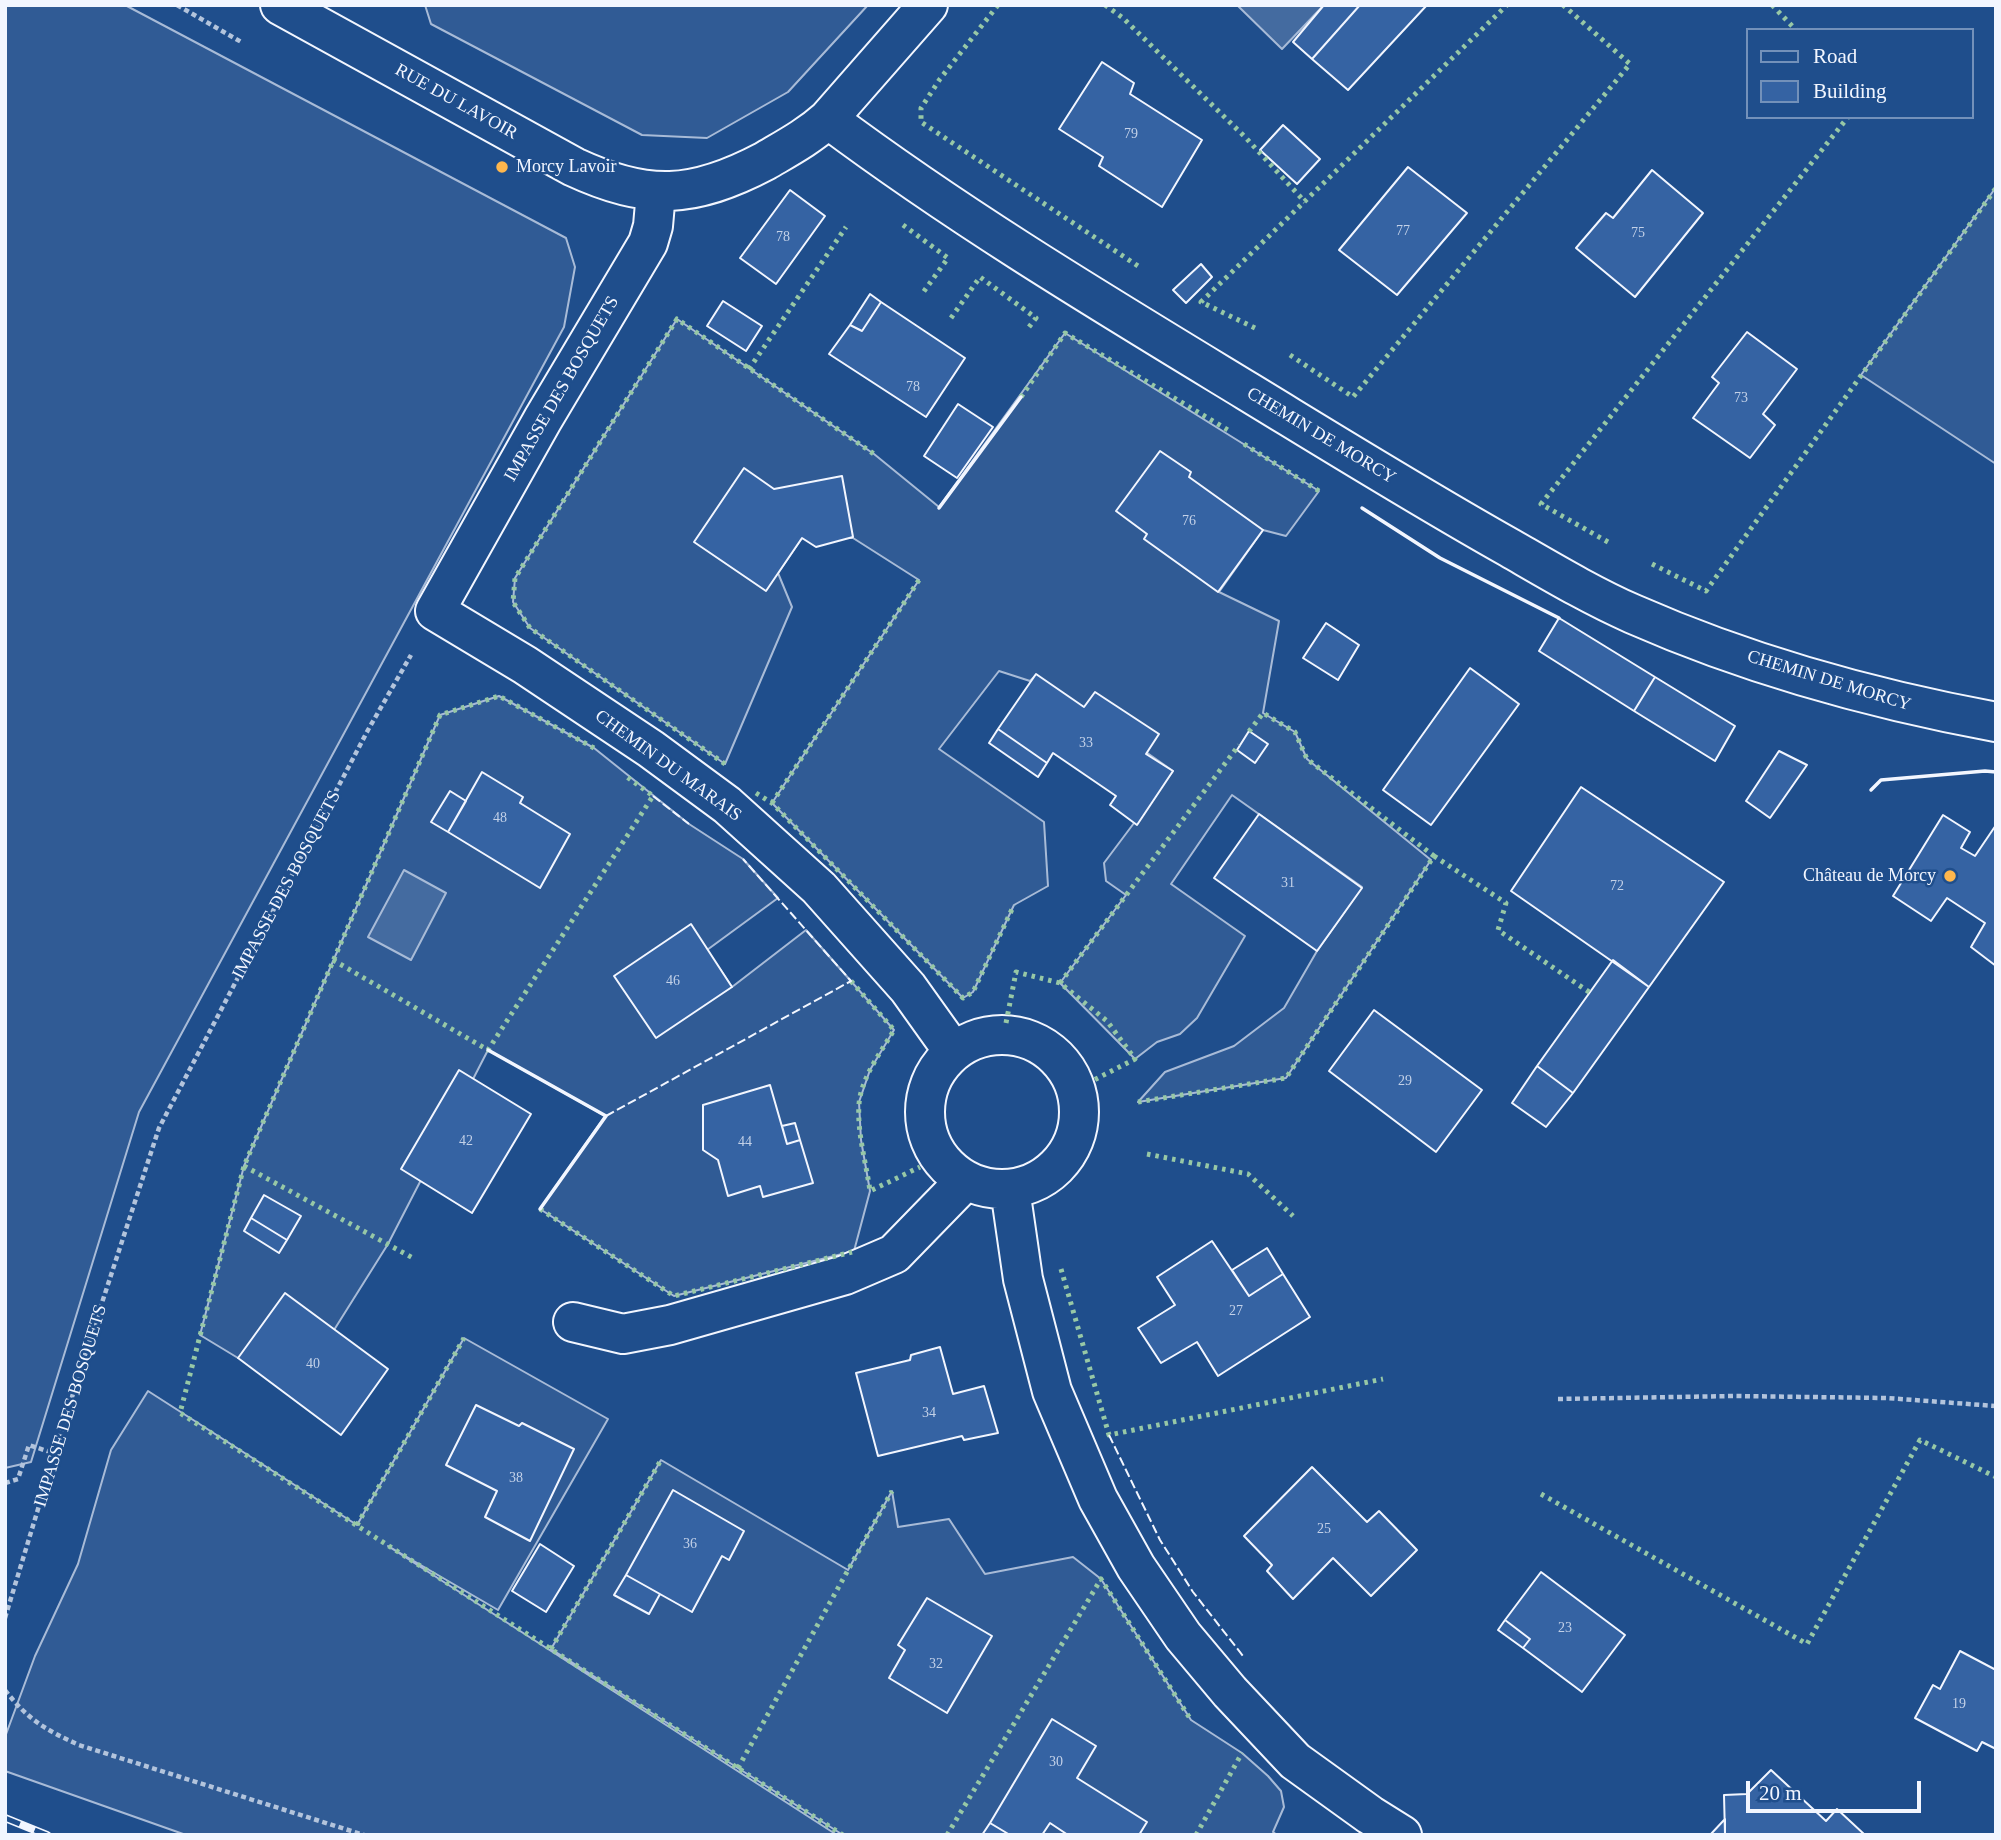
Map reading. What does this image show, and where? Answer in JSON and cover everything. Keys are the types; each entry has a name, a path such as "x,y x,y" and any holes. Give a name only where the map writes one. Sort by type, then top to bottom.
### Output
{"street":[{"name":"RUE DU LAVOIR","path":"280,5 574,167 615,184 656,192 681,191 725,179 795,144 828,119"},
{"path":"828,119 928,5"},
{"name":"CHEMIN DE MORCY","path":"828,119 942,201 1175,347 1465,523 1599,597 1634,614 1779,669 1890,701 1996,722"},
{"name":"IMPASSE DES BOSQUETS","path":"435,611 543,419 648,243 655,218 656,192"},
{"name":"CHEMIN DU MARAIS","path":"435,611 525,665 727,805 819,888 908,988 953,1051"},
{"path":"1016,1035 1052,1054 1076,1088 1079,1117 1073,1143 1057,1166 1036,1182 1010,1189 987,1189 965,1181 945,1165 932,1144 924,1119 926,1094 931,1082 936,1071 953,1051 974,1040 1016,1035"},
{"path":"573,1322 623,1334 670,1325 845,1275 894,1254 965,1181"},
{"path":"1010,1189 1023,1279 1052,1391 1098,1499 1136,1567 1191,1646 1295,1761 1402,1835"}],"path":[{"name":"IMPASSE DES BOSQUETS","path":"5,1618 82,1364 159,1128 361,742 435,611"},
{"path":"1558,1399 1734,1396 1886,1398 1996,1406"},
{"path":"5,1483 18,1479 29,1445 56,1454"},
{"path":"5,1690 19,1708 47,1731 79,1745 363,1835"}],"shaded area":[{"path":"5,5 125,5 566,238 575,267 564,327 139,1112 31,1462 5,1468"},
{"path":"425,5 868,5 788,92 707,138 642,135 431,24"},
{"path":"1237,5 1322,5 1323,6 1282,49"},
{"path":"1994,190 1996,192 1996,464 1861,375"},
{"path":"677,319 874,454 939,507 1065,333 1319,491 1286,536 1263,530 1219,592 1279,621 1263,713 1295,732 1307,759 1431,860 1286,1078 1138,1102 1165,1072 1234,1046 1284,1008 1317,951 1362,887 1232,795 1171,884 1245,936 1197,1018 1180,1034 1157,1042 1135,1059 1060,983 1126,895 1106,881 1104,863 1173,771 1036,675 1030,681 999,671 939,749 1044,822 1048,886 1014,905 973,992 963,998 772,803 919,580 853,538 802,538 778,573 792,607 725,764 530,628 513,602 515,578"},
{"path":"499,696 594,748 689,824 743,859 778,898 707,950 732,987 806,930 894,1030 870,1070 859,1102 861,1140 870,1191 854,1251 674,1296 540,1209 605,1116 488,1050 388,1244 334,1330 238,1358 200,1335 244,1166 440,715"},
{"path":"404,870 446,893 411,960 368,937"},
{"path":"464,1338 608,1419 498,1610 388,1546 837,1835 186,1835 5,1771 5,1737 35,1656 78,1564 111,1450 148,1391 357,1525"},
{"path":"661,1460 848,1570 892,1491 898,1527 949,1519 985,1574 1073,1557 1101,1579 1191,1720 1242,1753 1281,1791 1284,1807 1273,1832 1277,1835 843,1835 551,1649"}],"building":[{"path":"1324,5 1360,5 1312,59 1293,42"},
{"path":"1360,5 1427,5 1348,90 1312,59"},
{"path":"1102,62 1134,83 1130,94 1202,140 1162,207 1099,166 1103,157 1059,129"},
{"path":"1283,125 1320,159 1297,184 1260,150"},
{"path":"1408,167 1467,213 1397,295 1339,250"},
{"path":"1652,170 1703,213 1635,297 1576,248 1606,213 1613,218"},
{"path":"790,190 825,216 776,284 740,258"},
{"path":"1201,264 1212,277 1186,303 1173,290"},
{"path":"870,294 881,302 862,331 850,325"},
{"path":"723,301 762,326 746,351 707,326"},
{"path":"881,302 965,358 926,417 829,354 850,325 862,331"},
{"path":"1747,332 1797,369 1763,414 1775,425 1750,458 1693,418 1719,383 1712,377"},
{"path":"958,404 993,427 957,478 924,456"},
{"path":"1160,451 1191,472 1189,477 1263,530 1218,592 1144,539 1147,534 1116,511"},
{"path":"744,468 774,489 842,476 853,537 816,547 802,538 766,591 694,542"},
{"path":"1559,618 1655,677 1634,711 1539,651"},
{"path":"1326,623 1359,645 1338,680 1303,658"},
{"path":"1470,668 1519,704 1431,825 1383,790"},
{"path":"1036,674 1084,707 1095,692 1159,734 1146,754 1173,771 1137,825 1110,805 1116,796 1053,753 1047,763 998,729"},
{"path":"1655,677 1735,726 1715,761 1634,711"},
{"path":"998,729 1047,763 1038,777 989,743"},
{"path":"1249,731 1268,744 1255,763 1237,750"},
{"path":"1779,751 1807,765 1770,818 1746,801"},
{"path":"482,772 523,797 520,803 570,834 540,888 448,832"},
{"path":"1581,787 1724,882 1649,987 1511,891"},
{"path":"450,791 466,801 448,832 431,822"},
{"path":"1259,814 1362,888 1317,951 1214,878"},
{"name":"Château de Morcy","path":"1943,815 1970,832 1961,848 1975,856 1996,825 1996,966 1971,947 1985,923 1947,898 1931,921 1893,896"},
{"path":"691,924 732,987 656,1038 614,976"},
{"path":"1613,960 1649,987 1573,1093 1537,1066"},
{"path":"1374,1010 1482,1090 1436,1152 1329,1071"},
{"path":"1537,1066 1573,1093 1546,1127 1512,1103"},
{"path":"459,1070 531,1114 472,1213 401,1169"},
{"path":"770,1085 787,1144 800,1140 813,1183 763,1197 760,1186 728,1196 718,1160 703,1150 703,1105"},
{"path":"795,1123 800,1140 787,1144 782,1126"},
{"path":"264,1195 301,1216 287,1240 251,1218"},
{"path":"251,1218 287,1240 279,1253 244,1231"},
{"path":"1212,1241 1249,1296 1283,1274 1310,1317 1218,1376 1197,1342 1161,1363 1138,1328 1175,1305 1157,1277"},
{"path":"1267,1248 1283,1274 1249,1296 1232,1270"},
{"path":"285,1293 388,1369 341,1435 238,1358"},
{"path":"940,1347 953,1394 984,1386 998,1433 964,1440 962,1436 878,1456 856,1373 910,1360 911,1355"},
{"path":"476,1405 519,1426 522,1423 574,1449 530,1541 485,1517 497,1491 446,1465"},
{"path":"1312,1467 1367,1522 1379,1511 1417,1550 1371,1596 1333,1558 1293,1599 1267,1571 1272,1565 1244,1536"},
{"path":"673,1490 744,1531 729,1560 722,1556 692,1612 626,1575"},
{"path":"540,1544 574,1566 546,1612 512,1591"},
{"path":"1541,1572 1625,1635 1582,1692 1523,1648 1530,1639 1505,1620"},
{"path":"626,1575 660,1594 649,1614 614,1595"},
{"path":"927,1598 992,1636 947,1713 889,1678 905,1650 898,1645"},
{"path":"1505,1620 1530,1639 1523,1648 1498,1630"},
{"path":"1960,1651 1996,1670 1996,1749 1982,1742 1977,1751 1915,1718 1933,1685 1940,1689"},
{"path":"1052,1719 1096,1746 1077,1778 1147,1822 1139,1835 1068,1835 1050,1823 1042,1835 1010,1835 990,1823"},
{"path":"1771,1770 1826,1821 1837,1809 1865,1835 1725,1835 1724,1795 1747,1794"},
{"path":"1725,1819 1725,1835 1710,1835"},
{"path":"990,1823 1010,1835 982,1835"}],"railway":[{"path":"5,1818 47,1835"}],"hedge":[{"path":"998,5 940,79 921,108 921,122 1141,268"},
{"path":"1105,5 1123,18 1246,138 1305,202"},
{"path":"1255,328 1201,302 1507,5"},
{"path":"1290,355 1353,397 1630,64 1563,5"},
{"path":"1772,5 1794,28"},
{"path":"1608,542 1541,504 1846,119"},
{"path":"1652,564 1706,591 1996,188"},
{"path":"903,225 948,258 922,294"},
{"path":"749,369 846,227"},
{"path":"951,318 980,277 1036,318 1029,327"},
{"path":"725,764 530,628 513,602 515,578 677,319 874,454"},
{"path":"1021,397 1065,333 1228,430"},
{"path":"1244,444 1319,491"},
{"path":"772,803 919,580"},
{"path":"594,748 499,696 440,715 244,1166 180,1413 843,1835"},
{"path":"1138,1102 1286,1078 1434,856 1307,759 1295,732 1263,713 1247,734"},
{"path":"1060,983 1239,745"},
{"path":"333,960 488,1050 653,796 627,777"},
{"path":"756,793 772,803 963,998 973,992 1014,905"},
{"path":"1434,856 1506,903 1498,930 1592,994"},
{"path":"1006,1023 1016,972 1060,983 1107,1021 1135,1059 1092,1081"},
{"path":"851,981 894,1030 863,1085 859,1104 861,1137 870,1191 920,1167"},
{"path":"1147,1154 1248,1174 1293,1216"},
{"path":"244,1166 413,1258"},
{"path":"540,1209 674,1296 852,1252"},
{"path":"1061,1269 1109,1435 1383,1379"},
{"path":"357,1525 464,1338"},
{"path":"1541,1494 1807,1644 1920,1440 1996,1477"},
{"path":"551,1649 661,1460"},
{"path":"738,1768 892,1491"},
{"path":"947,1835 1101,1579 1191,1720"},
{"path":"1196,1835 1242,1753"}],"fence":[{"path":"653,796 689,824"},
{"path":"606,1116 851,981 743,859"},
{"path":"1109,1435 1160,1540 1193,1592 1243,1656"}],"wall":[{"path":"939,508 1021,397"},
{"path":"1362,508 1440,558 1559,618"},
{"path":"1871,790 1881,780 1996,772"},
{"path":"488,1050 606,1116 540,1209"}],"place":[{"name":"Morcy Lavoir","path":"502,167"},
{"name":"Château de Morcy","path":"1950,876"}]}
